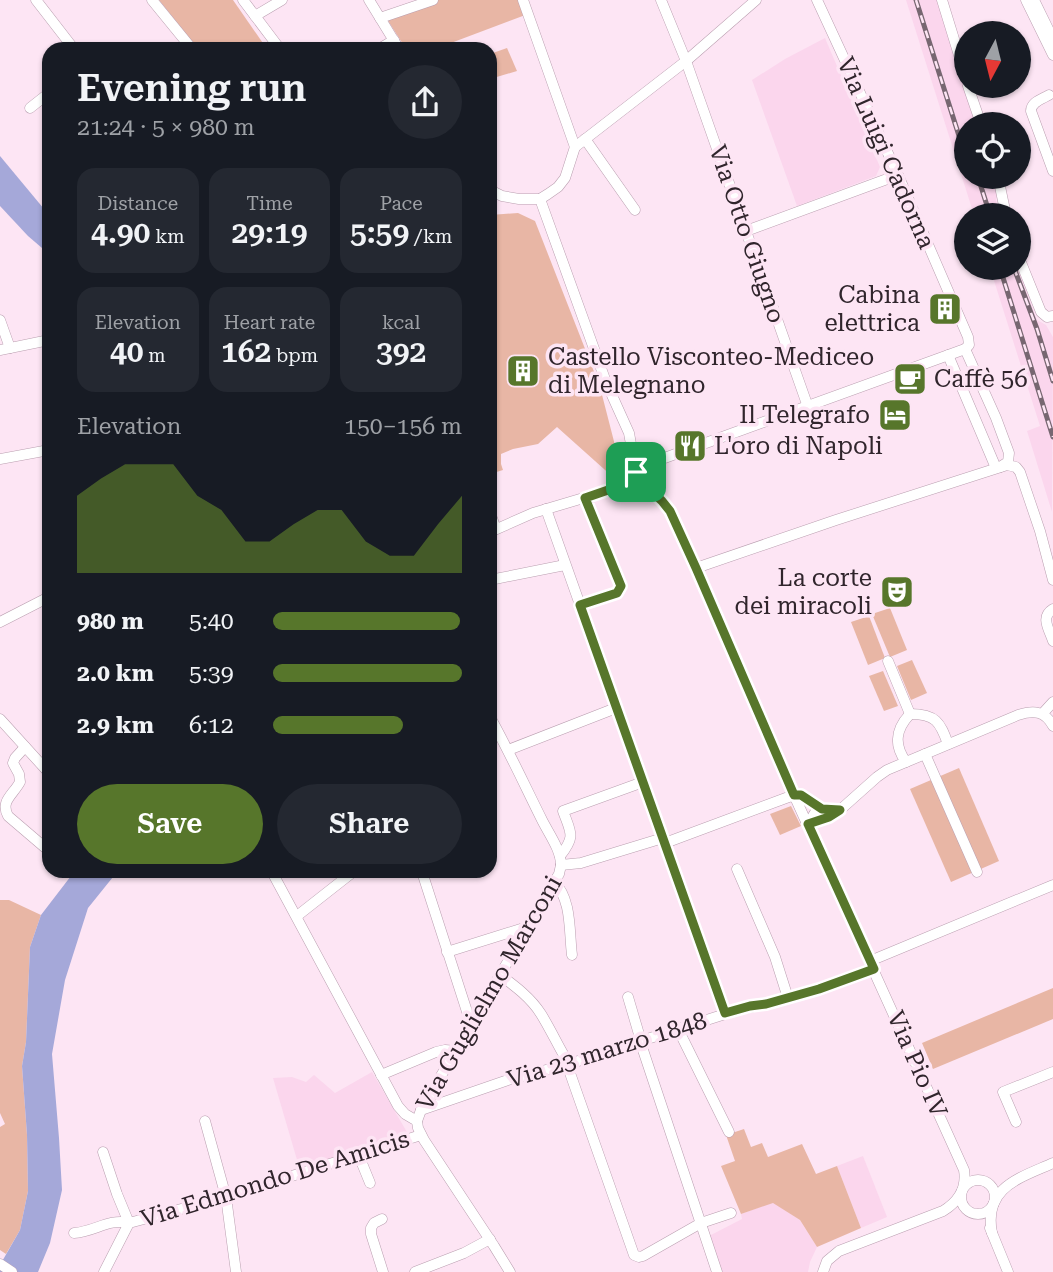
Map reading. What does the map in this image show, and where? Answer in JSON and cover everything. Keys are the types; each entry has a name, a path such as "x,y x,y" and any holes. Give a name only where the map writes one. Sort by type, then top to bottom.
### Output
{"street":[{"path":"36,0 69,42"},
{"path":"152,0 186,42"},
{"path":"243,0 275,42"},
{"path":"255,16 282,0"},
{"path":"369,0 396,42"},
{"path":"380,18 433,0"},
{"name":"Via Otto Giugno","path":"662,0 808,407"},
{"path":"497,194 511,198 540,199 558,187 565,178 575,147 686,61 756,0"},
{"name":"Via Luigi Cadorna","path":"817,0 898,175 969,340 967,347 1009,455 1006,464 996,468"},
{"path":"942,0 954,39"},
{"path":"1026,0 1053,55"},
{"path":"1034,0 1053,39"},
{"path":"528,2 575,147"},
{"path":"1049,95 1035,103 1031,111 1053,171"},
{"path":"30,108 42,99"},
{"path":"585,139 635,210"},
{"path":"746,231 898,175"},
{"path":"540,199 606,382 629,433 636,472"},
{"path":"1028,280 1041,312 1050,316"},
{"path":"0,320 5,349 42,341"},
{"path":"497,528 546,509 611,489 653,463 967,347"},
{"path":"948,355 996,468"},
{"path":"0,459 42,451"},
{"path":"696,568 1011,465 1019,471 1040,531 1053,580"},
{"name":"Via Pio IV","path":"636,472 668,508 696,568 794,795 963,1167 965,1181 962,1191"},
{"path":"580,605 617,593 621,586 585,498"},
{"path":"546,509 725,1013"},
{"path":"497,579 565,565"},
{"path":"0,622 42,601"},
{"path":"1053,609 1046,619 1053,641"},
{"path":"888,661 910,714"},
{"path":"1043,713 1053,702"},
{"path":"508,750 616,708"},
{"path":"808,824 840,810 880,774 1021,714 1032,711 1043,713 1053,726"},
{"path":"910,714 931,716 937,720 948,744"},
{"path":"906,762 898,745 898,735 901,725 910,714"},
{"path":"0,719 42,765"},
{"path":"497,730 560,861 577,864 664,840 794,795 801,795 822,809"},
{"path":"25,747 13,763 21,777 20,782 4,803 4,809 8,816 42,845"},
{"path":"925,754 977,872"},
{"name":"Via Guglielmo Marconi","path":"417,1121 554,882 571,836 563,811 643,782"},
{"path":"808,824 816,811 840,810"},
{"path":"737,869 775,957 788,998"},
{"path":"275,878 403,1112 417,1121 421,1135 510,1272"},
{"path":"297,916 345,878"},
{"path":"424,878 471,1024"},
{"path":"554,882 561,890 566,905 572,954"},
{"name":"Via 23 marzo 1848","path":"421,1110 508,1080 569,1064 725,1013 832,985 1053,885"},
{"path":"447,952 527,927"},
{"path":"500,975 536,1007 569,1064 631,1251 635,1256 643,1256 701,1223 731,1213"},
{"path":"628,997 717,1272"},
{"path":"678,1029 729,1132"},
{"path":"381,1075 445,1049 456,1051"},
{"path":"1016,1122 1003,1092 1053,1072"},
{"path":"205,1121 226,1196 236,1272"},
{"name":"Via Edmondo De Amicis","path":"74,1233 114,1221 129,1223 226,1196 421,1135"},
{"path":"103,1152 129,1223 104,1272"},
{"path":"359,1156 370,1183"},
{"path":"943,1210 986,1212 1002,1189 1010,1183 1053,1163"},
{"path":"963,1167 984,1181 993,1184 1010,1183"},
{"path":"823,1272 827,1261 839,1251 943,1210 955,1202 966,1185 972,1181 984,1181 993,1189 995,1195 991,1214 992,1233"},
{"path":"962,1191 962,1203 967,1210 984,1221 1009,1272"},
{"path":"382,1219 374,1223 370,1231 383,1272"},
{"path":"415,1272 464,1253 490,1239"},
{"path":"0,1264 12,1272"}],"shaded area":[{"path":"159,0 233,0 262,42 192,42"},
{"path":"433,0 523,0 528,14 454,42 402,42 385,16"},
{"path":"906,0 938,0 954,51 954,98 969,98 973,112 954,112 954,152"},
{"path":"825,38 880,167 876,176 797,206 752,80"},
{"path":"507,48 517,71 497,77 497,52"},
{"path":"966,189 997,189 997,203 970,203"},
{"path":"518,213 535,221 600,387 618,457 618,470 614,478 557,427 538,444 501,454 503,470 497,472 497,214"},
{"path":"994,280 1022,280 1037,320 1046,325 1053,337 1052,512 1027,431 1040,426"},
{"path":"890,608 907,650 890,657 872,614"},
{"path":"869,616 885,658 868,665 851,622"},
{"path":"912,660 927,693 911,700 897,666"},
{"path":"883,671 898,706 884,711 869,676"},
{"path":"959,768 999,861 951,882 910,789"},
{"path":"791,806 801,826 780,835 770,814"},
{"path":"0,900 9,900 41,915 30,947 26,1042 22,1066 28,1191 20,1230 6,1254 0,1250 0,1127 5,1124 0,1113"},
{"path":"1053,988 1053,1019 933,1069 922,1043"},
{"path":"372,1072 408,1134 300,1170 273,1078 292,1077 306,1082 314,1075 335,1093"},
{"path":"744,1129 751,1147 762,1143 768,1157 802,1144 816,1174 837,1166 861,1228 817,1247 800,1220 773,1203 741,1214 721,1166 735,1161 726,1135"},
{"path":"863,1156 887,1217 861,1228 837,1166"},
{"path":"773,1202 800,1220 817,1247 808,1272 721,1272 709,1236 742,1219 741,1214"}],"water":[{"path":"0,156 42,207 42,248 28,236 0,206"},
{"path":"69,878 112,878 88,908 65,980 52,1054 62,1190 50,1243 38,1272 0,1272 0,1265 20,1230 28,1191 22,1066 26,1042 30,947 41,915"}],"railway":[{"path":"916,0 954,120"},
{"path":"982,189 986,203"},
{"path":"1004,280 1053,437"},
{"path":"1019,280 1053,381"}],"place":[{"name":"Cabina elettrica","path":"945,309"},
{"name":"Castello Visconteo-Mediceo di Melegnano","path":"523,371"},
{"name":"Caffè 56","path":"910,379"},
{"name":"Il Telegrafo","path":"895,415"},
{"name":"L'oro di Napoli","path":"690,446"},
{"name":"La corte dei miracoli","path":"897,592"}],"route":[{"path":"636,472 670,511 794,795 801,795 822,809 840,810 808,824 874,969 819,989 725,1013 580,605 617,593 621,588 585,498 611,489 636,472"}]}
